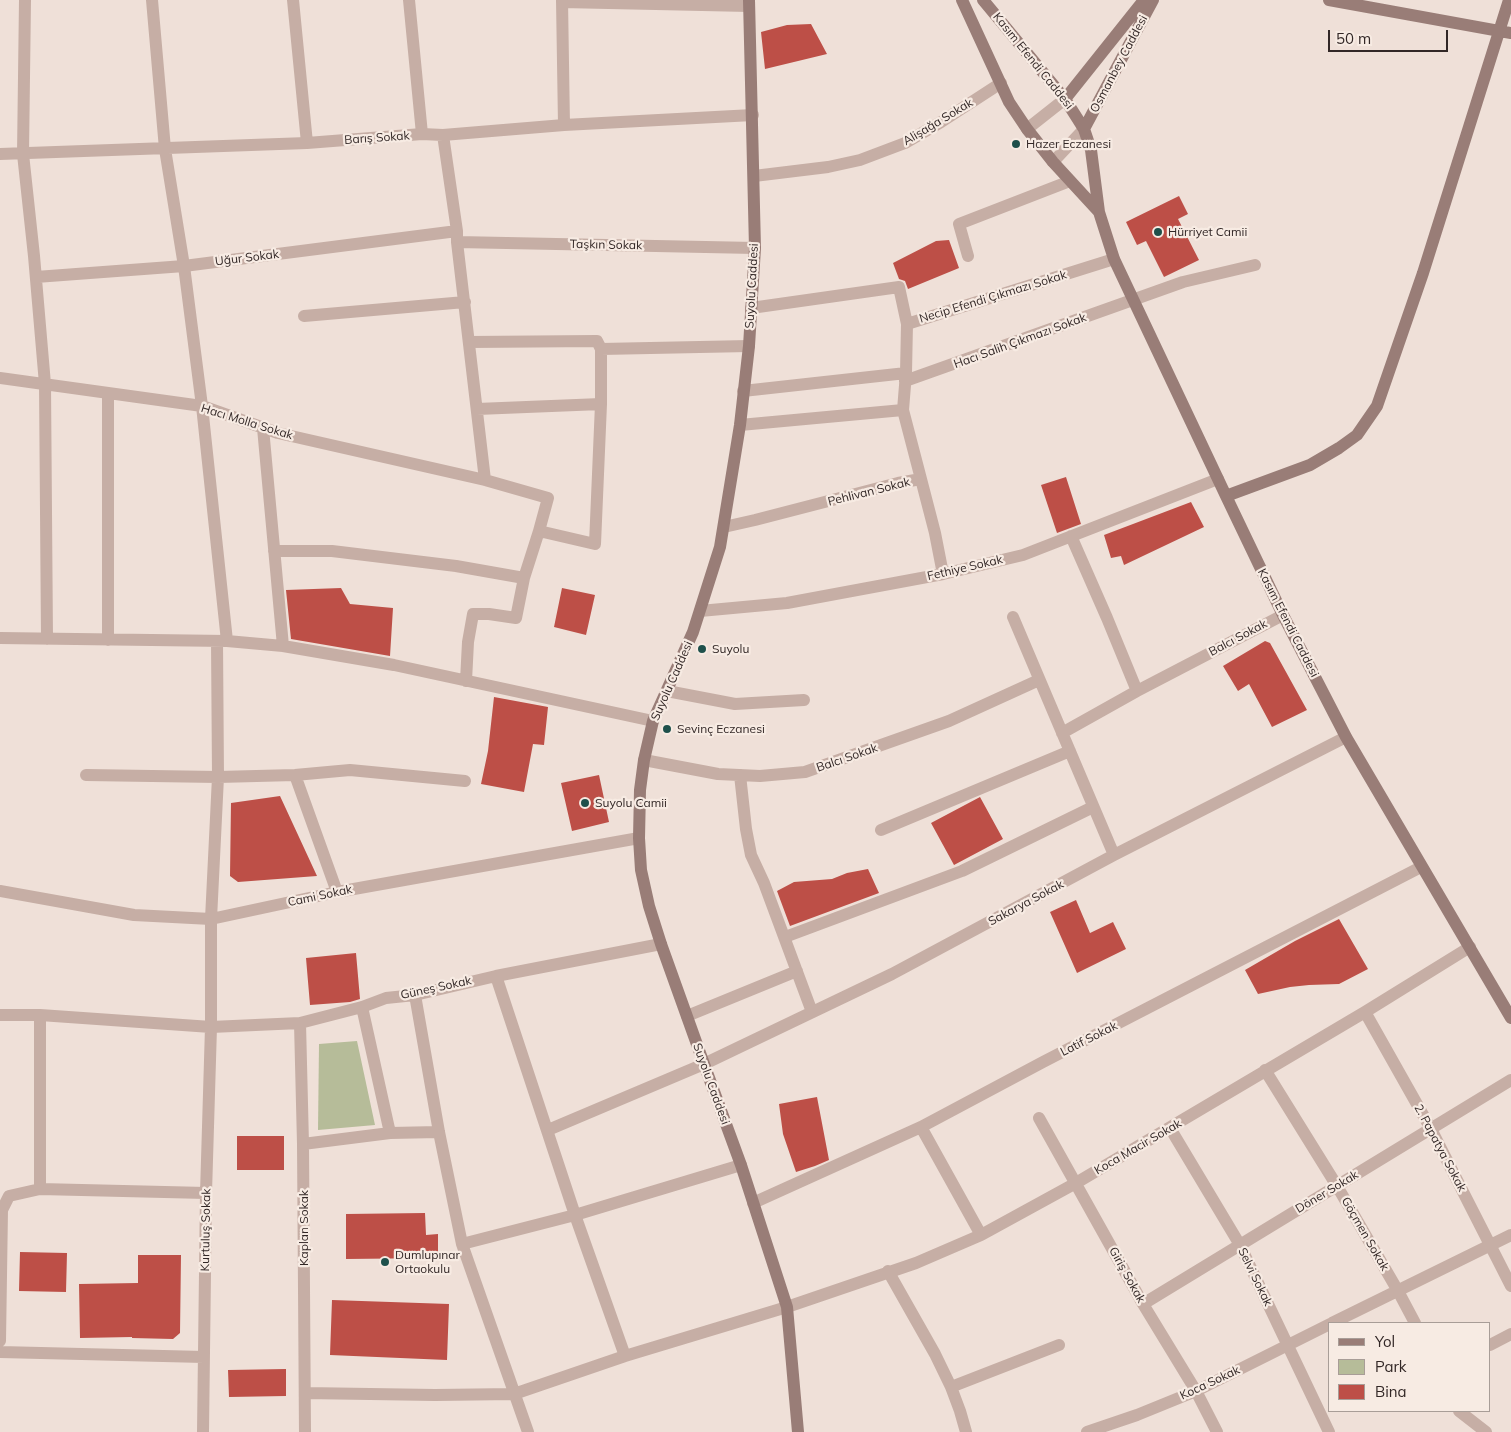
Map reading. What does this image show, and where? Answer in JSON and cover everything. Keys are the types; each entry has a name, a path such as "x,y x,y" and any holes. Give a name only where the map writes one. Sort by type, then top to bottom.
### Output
{"street":[{"path":"25,0 23,154 36,277 44,384 47,638"},
{"name":"Kurtuluş Sokak","path":"152,0 165,149 184,266 202,406 222,641 218,777 210,919 211,1027 206,1194 203,1432"},
{"path":"293,0 308,143"},
{"path":"409,0 422,134"},
{"name":"Kasım Efendi Caddesi","path":"962,0 1009,102 1053,162 1099,212"},
{"name":"Kasım Efendi Caddesi","path":"983,0 1065,98 1084,129 1091,150 1099,212 1114,259 1283,615 1346,737 1511,1018"},
{"name":"Osmanbey Caddesi","path":"1065,98 1144,0"},
{"name":"Osmanbey Caddesi","path":"1084,129 1153,0"},
{"path":"1330,0 1505,32"},
{"path":"1226,496 1310,465 1339,448 1357,435 1377,406 1505,32 1509,0"},
{"path":"564,124 562,1 749,3"},
{"name":"Suyolu Caddesi","path":"749,3 755,248 740,425 720,547 693,632 653,721 644,760 640,790 639,838 641,870 649,906 741,1164 787,1307 797,1431"},
{"name":"Alişağa Sokak","path":"754,176 828,167 860,160 905,143 1001,83"},
{"path":"1027,128 1065,98"},
{"name":"Barış Sokak","path":"0,154 308,143 422,134 443,135 564,124 753,115"},
{"path":"1053,162 1084,129"},
{"path":"443,135 465,302 485,480"},
{"path":"968,256 959,224 1070,181"},
{"name":"Taşkın Sokak","path":"457,237 755,248"},
{"name":"Uğur Sokak","path":"36,277 184,266 457,237"},
{"name":"Necip Efendi Çıkmazı Sokak","path":"751,308 899,287 907,324 1114,259"},
{"name":"Hacı Salih Çıkmazı Sokak","path":"744,391 906,377 1183,282 1255,265"},
{"path":"304,316 465,302"},
{"path":"907,324 903,410 921,479"},
{"path":"466,681 468,642 473,614 516,618 524,578 539,531 595,544 601,404 601,349 598,341 469,342"},
{"path":"601,349 748,346"},
{"name":"Hacı Molla Sokak","path":"0,378 202,406 278,433 485,480 548,498 539,531"},
{"path":"108,393 108,640"},
{"path":"477,410 601,404"},
{"path":"740,425 903,410"},
{"path":"263,428 283,646"},
{"name":"Pehlivan Sokak","path":"724,526 921,479 935,533 942,574"},
{"name":"Fethiye Sokak","path":"700,612 787,603 942,574 1023,555 1218,479"},
{"path":"1071,536 1137,691"},
{"path":"274,551 332,551 456,566 524,578"},
{"name":"Balcı Sokak","path":"1062,733 1137,691 1283,615"},
{"path":"1013,617 1114,855"},
{"path":"0,638 222,641 283,646 394,665 653,721"},
{"name":"Balcı Sokak","path":"644,760 718,774 760,776 805,772 949,721 1039,680"},
{"path":"667,691 736,704 804,700"},
{"name":"Sakarya Sokak","path":"548,1130 704,1064 892,974 1114,855 1346,737"},
{"path":"881,830 1070,751"},
{"path":"86,775 218,777 295,775 350,770 465,781"},
{"path":"295,775 337,892"},
{"path":"740,775 751,855 764,883 812,1012"},
{"path":"784,938 962,871 1093,806"},
{"name":"Cami Sokak","path":"0,892 134,916 210,919 337,892 639,838"},
{"name":"Latif Sokak","path":"753,1203 921,1127 1421,867"},
{"name":"Güneş Sokak","path":"0,1015 40,1015 211,1027 300,1023 362,1008 386,998 416,994 496,976 661,944"},
{"name":"Koca Macir Sokak","path":"305,1393 514,1394 625,1356 787,1307 916,1263 981,1235 1076,1183 1365,1012 1470,947"},
{"path":"687,1016 797,971"},
{"path":"496,976 575,1214 625,1356"},
{"path":"416,994 439,1132 462,1244 528,1432"},
{"path":"362,1008 390,1133"},
{"name":"2. Papatya Sokak","path":"1365,1012 1431,1129 1511,1286"},
{"path":"40,1015 40,1189"},
{"name":"Kaplan Sokak","path":"300,1023 304,1144 306,1432"},
{"name":"Göçmen Sokak","path":"1265,1070 1337,1186 1414,1322"},
{"name":"Döner Sokak","path":"1143,1304 1511,1080"},
{"name":"Giriş Sokak","path":"1039,1118 1143,1304 1196,1391 1217,1432"},
{"path":"921,1127 981,1235"},
{"name":"Selvi Sokak","path":"1170,1128 1240,1245 1329,1432"},
{"path":"304,1144 390,1133 439,1132"},
{"path":"462,1244 575,1214 741,1164"},
{"path":"0,1341 1,1210 9,1196 40,1189 206,1194"},
{"name":"Koca Sokak","path":"1335,1322 1511,1235"},
{"path":"888,1271 935,1354 951,1387 966,1432"},
{"name":"Koca Sokak","path":"1087,1432 1196,1391 1328,1325"},
{"path":"1491,1344 1511,1334"},
{"path":"951,1387 1059,1345"},
{"path":"0,1352 204,1356"},
{"path":"1460,1412 1486,1432"}],"green space":[{"path":"357,1041 375,1125 318,1130 319,1044"}],"building":[{"path":"811,24 827,54 765,69 761,32 787,25"},
{"name":"Hürriyet Camii","path":"1179,196 1188,214 1178,219 1199,260 1164,277 1146,241 1137,245 1126,222"},
{"path":"949,240 959,268 908,289 905,281 899,279 893,263 936,241"},
{"path":"1066,477 1081,524 1057,533 1041,485"},
{"path":"1191,502 1204,527 1124,565 1121,556 1111,558 1104,535"},
{"path":"341,588 350,604 393,608 390,656 291,639 286,590"},
{"path":"562,588 595,595 586,635 554,627"},
{"path":"1265,641 1270,643 1307,710 1272,727 1249,684 1238,691 1223,666"},
{"path":"494,697 548,707 544,745 533,744 524,792 481,784 488,751"},
{"name":"Suyolu Camii","path":"599,775 609,822 572,831 561,783"},
{"path":"280,796 317,876 238,882 230,876 231,803"},
{"path":"980,797 1003,839 954,865 931,823"},
{"path":"868,869 879,893 790,926 777,891 794,882 832,879 847,873"},
{"path":"1076,900 1090,933 1113,922 1126,949 1077,973 1050,912"},
{"path":"1339,919 1368,969 1339,984 1290,987 1258,994 1245,970 1295,941"},
{"path":"356,953 360,999 350,1002 310,1005 306,958"},
{"path":"817,1097 829,1160 796,1172 783,1134 779,1104"},
{"path":"237,1136 284,1136 284,1170 237,1170"},
{"path":"425,1213 426,1235 438,1234 438,1258 346,1259 346,1214"},
{"path":"20,1252 67,1253 66,1292 19,1291"},
{"path":"138,1255 181,1255 180,1333 173,1339 132,1337 80,1338 79,1284 138,1283"},
{"path":"332,1300 449,1304 447,1360 330,1355"},
{"path":"286,1369 286,1396 229,1397 228,1370"}],"place":[{"name":"Hazer Eczanesi","path":"1016,144"},
{"name":"Hürriyet Camii","path":"1158,232"},
{"name":"Suyolu","path":"702,649"},
{"name":"Sevinç Eczanesi","path":"667,729"},
{"name":"Suyolu Camii","path":"585,803"},
{"name":"Dumlupınar Ortaokulu","path":"385,1262"}]}
